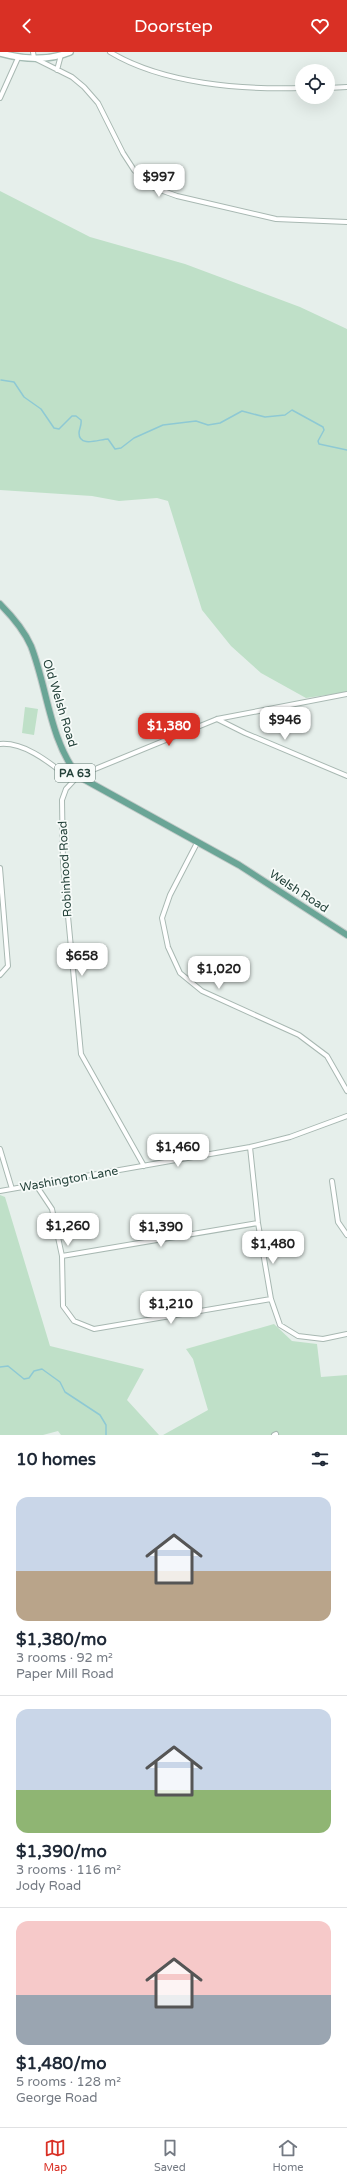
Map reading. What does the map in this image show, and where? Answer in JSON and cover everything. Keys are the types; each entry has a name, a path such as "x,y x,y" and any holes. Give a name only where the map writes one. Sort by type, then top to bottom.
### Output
{"main road":[{"path":"0,53 18,58 33,55 61,55 70,52"},
{"name":"Old Welsh Road","path":"0,604 15,619 30,645 61,750 78,776 239,865"},
{"name":"Welsh Road","path":"239,865 347,935"}],"street":[{"path":"110,52 128,63 204,84 269,89 295,88"},
{"path":"33,55 57,70 72,77 98,103 123,153 134,170 152,187 177,196 276,219 347,222"},
{"path":"57,70 61,55"},
{"path":"0,98 18,58"},
{"path":"335,88 347,87"},
{"path":"0,744 6,744 37,754 68,777 78,776 217,719 347,694"},
{"path":"217,719 245,733 347,776"},
{"name":"Robinhood Road","path":"78,776 66,789 62,800 63,863 81,1054 144,1166"},
{"path":"197,843 170,895 162,918 168,947 180,973 202,991 299,1035 327,1056 347,1091"},
{"path":"0,868 8,966 0,975"},
{"name":"Washington Lane","path":"0,1191 250,1147 290,1137 347,1116"},
{"path":"250,1147 258,1223 271,1299 280,1325 298,1336 323,1339 347,1334"},
{"path":"0,1149 12,1189"},
{"path":"332,1181 338,1222 347,1235"},
{"path":"36,1185 52,1209 62,1256 63,1306 74,1321 94,1330 271,1299"},
{"path":"62,1256 258,1223"}],"green space":[{"path":"0,191 90,237 185,264 300,307 347,329 347,692 306,698 261,673 231,646 202,610 168,501 157,498 119,501 92,496 0,490"},
{"path":"25,707 38,709 34,735 22,733"},
{"path":"0,1195 5,1197 50,1346 144,1369 127,1400 159,1435 61,1435 58,1431 43,1435 0,1435"},
{"path":"274,1324 292,1341 317,1344 321,1377 347,1375 347,1435 163,1435 208,1410 193,1359 186,1349"}],"waterway":[{"path":"1,380 14,382 24,397 41,409 54,428 59,429 72,416 76,416 81,420 79,433 82,440 90,442 108,439 115,449 121,448 134,438 163,425 196,421 208,425 220,423 242,411 265,417 285,415 292,410 323,427 324,430 318,441 319,444 347,450"},
{"path":"0,1367 8,1366 24,1379 29,1378 34,1371 42,1369 60,1382 65,1392 100,1415 106,1425 106,1435"}]}
